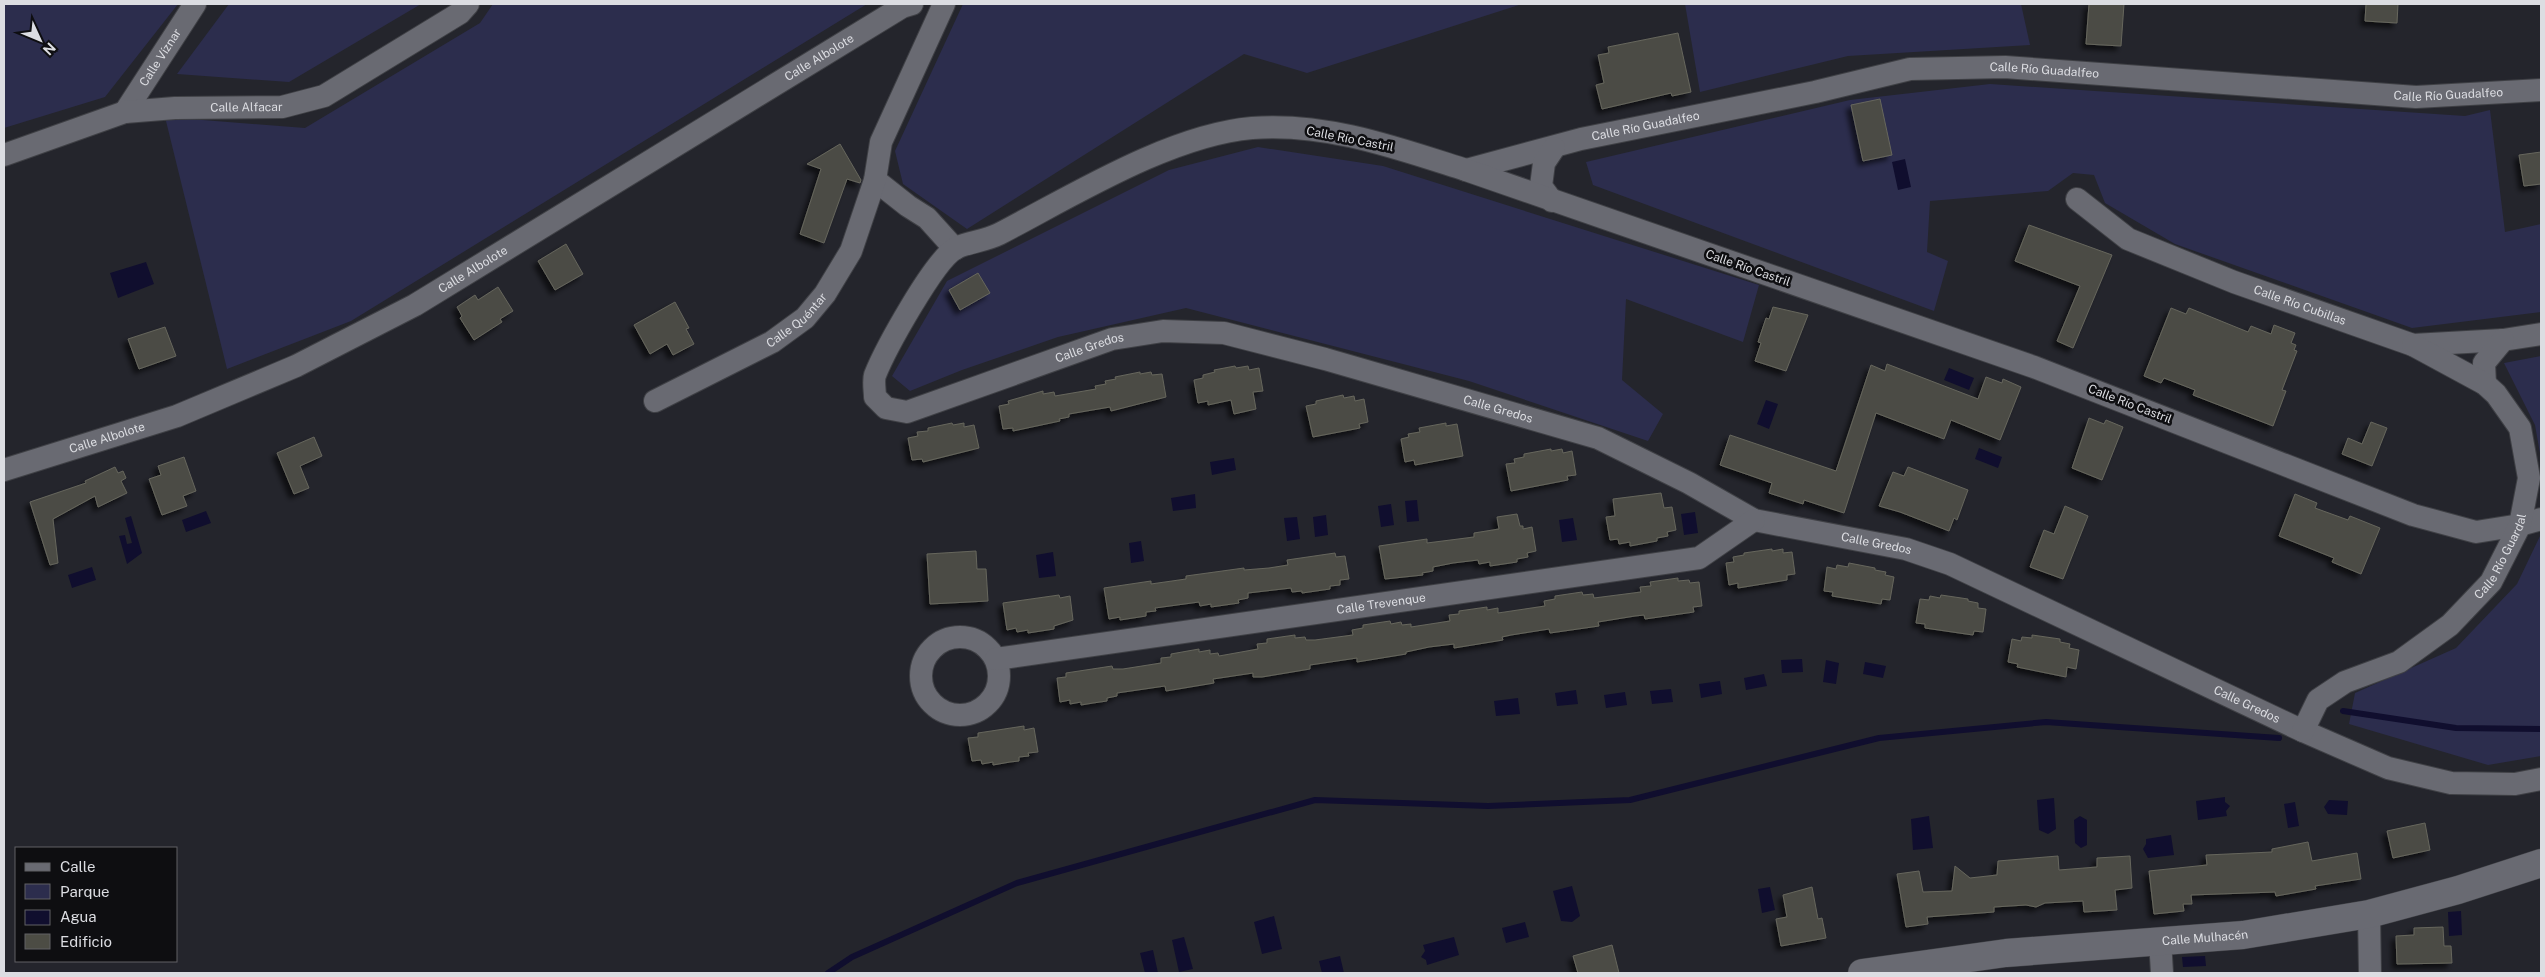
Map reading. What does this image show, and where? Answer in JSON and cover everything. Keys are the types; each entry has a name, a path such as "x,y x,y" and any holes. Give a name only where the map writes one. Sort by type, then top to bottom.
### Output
{"street":[{"name":"Calle Víznar","path":"125,112 195,4"},
{"name":"Calle Alfacar","path":"4,155 125,112 175,108 282,107 324,96 460,13 468,4"},
{"name":"Calle Albolote","path":"4,470 177,416 296,366 398,314 902,7 912,4"},
{"path":"944,4 881,142 875,180 908,206 927,218 955,249"},
{"name":"Calle Río Guadalfeo","path":"1466,170 1582,139 1815,92 1910,69 2005,67 2416,97 2541,90"},
{"name":"Calle Río Castril","path":"955,249 988,239 1145,159 1200,139 1252,128 1312,129 1368,140 1466,170 2034,367 2412,515 2476,532 2531,522"},
{"path":"1552,201 1541,186 1544,163 1554,148"},
{"name":"Calle Quéntar","path":"655,401 772,342 805,318 825,294 851,251 875,180"},
{"name":"Calle Río Cubillas","path":"2077,199 2128,239 2234,282 2413,345 2503,340 2541,334"},
{"name":"Calle Gredos","path":"955,249 930,273 874,377 875,398 886,408 907,412 1112,339 1163,331 1224,333 1325,359 1598,438 1689,484 1754,520 1906,549 1950,564 2303,731 2388,768 2451,783 2515,784 2541,779"},
{"path":"2485,384 2484,363 2503,340"},
{"name":"Calle Río Guardal","path":"2303,731 2318,700 2345,682 2399,662 2450,625 2491,582 2531,522 2529,478 2520,428 2496,394 2485,384 2413,345"},
{"name":"Calle Trevenque","path":"996,659 1699,558 1754,520"},
{"name":"Calle Mulhacén","path":"1862,973 2006,953 2243,935 2369,914 2458,890 2541,863"},
{"path":"2369,914 2370,973"},
{"path":"2160,940 2162,973"}],"green space":[{"path":"4,4 178,4 105,97 4,128"},
{"path":"229,4 421,4 289,82 177,74"},
{"path":"493,4 867,4 351,321 227,369 165,117 305,128 480,23"},
{"path":"963,4 1522,4 1307,73 1244,54 967,229 903,184 895,151"},
{"path":"1685,4 2021,4 2030,45 1848,56 1700,92"},
{"path":"1990,84 2465,116 2490,110 2505,232 2541,224 2541,312 2412,328 2175,244 2105,203 2094,175 2073,173 2048,191 1930,201 1927,252 1948,261 1934,311 1593,185 1586,162 1850,100"},
{"path":"1258,147 1383,166 1759,285 1743,342 1626,299 1622,380 1663,414 1648,441 1469,381 1186,308 1058,337 962,370 910,391 892,376 947,281 1169,170"},
{"path":"2541,356 2541,459 2535,425 2504,363"},
{"path":"2541,534 2541,756 2488,765 2349,724 2355,693 2456,648 2517,584"}],"water":[{"path":"1905,159 1911,187 1898,190 1892,162"},
{"path":"146,262 154,284 118,298 110,273"},
{"path":"1949,368 1974,378 1969,390 1944,380"},
{"path":"1766,400 1778,404 1769,429 1757,424"},
{"path":"1979,448 2002,457 1998,468 1975,459"},
{"path":"1234,458 1236,470 1212,475 1210,462"},
{"path":"1195,494 1196,508 1173,511 1171,498"},
{"path":"1417,500 1419,521 1407,522 1405,501"},
{"path":"1391,504 1394,525 1381,527 1378,506"},
{"path":"206,511 211,523 186,532 182,520"},
{"path":"1695,512 1698,533 1684,535 1681,514"},
{"path":"1326,515 1328,535 1315,537 1313,517"},
{"path":"131,516 142,553 127,564 119,536 125,535 127,544 132,543 125,518"},
{"path":"1297,517 1300,539 1287,541 1284,518"},
{"path":"1573,518 1577,540 1562,542 1559,520"},
{"path":"1141,541 1144,561 1131,563 1129,543"},
{"path":"1053,552 1056,576 1039,578 1036,555"},
{"path":"92,567 96,580 72,588 68,575"},
{"path":"1802,659 1803,672 1782,673 1781,660"},
{"path":"1826,660 1839,663 1836,684 1823,682"},
{"path":"1865,662 1886,666 1883,678 1863,674"},
{"path":"1764,674 1767,686 1746,690 1744,678"},
{"path":"1720,681 1722,694 1701,698 1699,684"},
{"path":"1671,689 1673,702 1652,704 1650,691"},
{"path":"1576,690 1578,704 1557,706 1555,693"},
{"path":"1625,692 1627,705 1606,708 1604,695"},
{"path":"1518,698 1520,714 1496,716 1494,701"},
{"path":"2225,797 2225,802 2230,806 2226,811 2227,816 2198,820 2196,801"},
{"path":"2054,798 2056,829 2048,834 2039,830 2037,800"},
{"path":"2329,800 2348,801 2347,815 2328,814 2324,807"},
{"path":"2295,802 2299,826 2288,828 2284,804"},
{"path":"1929,816 1933,848 1913,850 1911,819"},
{"path":"2080,816 2087,820 2087,845 2081,848 2075,843 2074,820"},
{"path":"2171,835 2174,855 2148,858 2143,849 2146,839"},
{"path":"1572,886 1580,916 1572,922 1561,921 1553,891"},
{"path":"1770,887 1775,910 1762,913 1758,889"},
{"path":"2461,911 2462,935 2449,936 2448,912"},
{"path":"1274,916 1282,949 1262,954 1254,922"},
{"path":"1525,922 1529,937 1506,943 1502,928"},
{"path":"1184,937 1193,969 1179,972 1172,940"},
{"path":"1454,937 1459,955 1427,965 1426,960 1421,957 1425,951 1423,945"},
{"path":"1153,950 1158,973 1145,973 1140,953"},
{"path":"1340,956 1344,973 1322,973 1319,961"},
{"path":"2205,956 2206,966 2183,967 2182,957"}],"building":[{"path":"2089,4 2124,4 2121,46 2086,44"},
{"path":"2366,4 2398,4 2397,23 2365,21"},
{"path":"1678,33 1691,92 1672,96 1671,93 1602,109 1596,85 1604,83 1598,55 1609,53 1608,47"},
{"path":"1880,99 1892,155 1863,161 1851,105"},
{"path":"840,144 861,180 860,183 847,179 824,243 800,234 821,169 807,164"},
{"path":"2541,152 2541,184 2524,186 2519,155"},
{"path":"2029,225 2112,255 2073,348 2057,341 2080,286 2015,261"},
{"path":"566,244 583,274 555,290 538,261"},
{"path":"978,273 990,293 960,310 949,290"},
{"path":"498,287 513,311 500,319 502,322 474,340 460,318 462,316 457,307 475,295 478,300"},
{"path":"675,302 689,328 686,329 694,344 673,355 667,344 650,354 634,325"},
{"path":"1773,307 1808,315 1786,371 1755,361 1761,343 1758,342 1766,318 1769,319"},
{"path":"2171,308 2186,314 2189,308 2248,332 2251,326 2271,334 2274,325 2295,333 2291,343 2296,345 2294,350 2297,351 2282,390 2286,391 2273,426 2193,395 2195,390 2164,378 2161,383 2144,376"},
{"path":"165,327 176,356 139,369 128,339"},
{"path":"1887,364 1978,399 1986,377 2002,383 2003,379 2021,387 2000,440 1951,420 1944,439 1876,413 1844,513 1804,500 1803,504 1769,493 1772,483 1720,465 1730,435 1836,471 1871,365 1885,371"},
{"path":"1235,366 1236,368 1248,366 1249,370 1259,368 1263,391 1253,392 1256,409 1234,414 1231,400 1208,405 1208,401 1198,403 1194,380 1215,372 1214,370"},
{"path":"1140,372 1140,374 1151,372 1152,375 1162,374 1166,397 1111,411 1110,407 1069,414 1069,417 1059,419 1060,421 1013,431 1013,428 1003,429 999,406 1009,404 1008,401 1043,391 1043,394 1054,392 1055,396 1096,389 1095,386 1106,384 1105,381 1116,379 1115,377"},
{"path":"1343,395 1344,398 1354,396 1355,401 1364,399 1368,422 1359,424 1360,428 1313,437 1306,406 1316,404 1316,401"},
{"path":"2089,418 2104,424 2106,420 2123,427 2102,480 2072,468"},
{"path":"2371,422 2387,428 2372,466 2342,454 2348,438 2362,444"},
{"path":"952,423 953,425 964,423 964,427 974,425 979,448 923,462 922,459 912,460 908,438 918,436 917,432 928,431 928,428"},
{"path":"1446,423 1446,426 1457,424 1463,456 1415,465 1414,460 1405,462 1401,439 1409,437 1408,434 1420,432 1419,428"},
{"path":"314,437 322,456 300,466 309,488 294,494 277,453"},
{"path":"1551,449 1551,451 1562,449 1563,453 1572,451 1576,475 1567,476 1568,480 1511,491 1506,464 1515,463 1514,459 1524,457 1524,454"},
{"path":"184,457 196,491 183,496 187,506 162,515 149,479 161,475 158,466"},
{"path":"115,467 118,473 123,471 126,478 121,481 127,493 98,507 95,496 53,519 58,563 50,565 30,502 86,483 85,481"},
{"path":"1908,467 1968,490 1957,520 1954,518 1949,531 1879,506 1893,472 1904,476"},
{"path":"1661,493 1664,508 1672,507 1676,530 1667,532 1668,536 1657,538 1657,541 1630,546 1630,542 1619,544 1618,539 1610,540 1606,517 1615,516 1613,499"},
{"path":"2295,494 2317,503 2315,508 2348,520 2350,516 2380,528 2361,574 2332,562 2334,558 2279,536"},
{"path":"2065,506 2088,516 2063,579 2030,567 2044,530 2054,534"},
{"path":"1517,514 1520,526 1523,526 1523,529 1532,527 1536,551 1527,553 1528,557 1517,559 1517,562 1490,566 1490,562 1479,564 1478,560 1453,563 1433,567 1433,571 1422,573 1423,575 1385,579 1379,546 1427,539 1427,543 1474,537 1474,533 1499,529 1497,517"},
{"path":"1772,549 1772,551 1783,549 1783,553 1792,552 1795,574 1787,575 1787,580 1738,588 1738,583 1729,585 1726,563 1734,562 1733,557 1744,555 1744,553"},
{"path":"976,551 977,569 986,569 988,601 930,604 927,554"},
{"path":"1335,553 1336,557 1345,556 1349,579 1340,580 1340,585 1330,586 1330,589 1302,593 1302,591 1292,592 1291,588 1248,593 1248,598 1238,600 1239,603 1211,607 1211,604 1200,606 1199,602 1155,608 1156,611 1146,612 1146,616 1120,620 1120,617 1109,619 1104,588 1151,581 1151,584 1186,579 1186,576 1244,568 1244,570 1269,568 1288,565 1287,560"},
{"path":"1849,563 1875,568 1875,570 1886,572 1885,575 1894,577 1890,600 1882,599 1881,604 1832,596 1833,592 1824,591 1827,567 1836,569 1837,565 1848,567"},
{"path":"1678,578 1678,581 1689,580 1690,583 1699,582 1702,606 1693,607 1694,612 1645,619 1644,615 1635,616 1598,622 1599,626 1550,633 1549,629 1502,637 1503,640 1454,648 1454,644 1429,647 1406,652 1406,654 1357,662 1357,658 1310,665 1310,669 1262,677 1253,677 1253,673 1213,679 1214,683 1166,691 1165,686 1117,693 1117,696 1107,698 1107,701 1081,705 1081,702 1070,704 1070,700 1060,702 1057,678 1066,677 1066,673 1112,666 1113,669 1123,669 1161,663 1161,658 1171,657 1171,654 1199,649 1199,652 1210,650 1210,654 1218,653 1219,656 1258,649 1257,644 1267,643 1267,639 1295,635 1295,638 1305,637 1306,640 1315,640 1353,635 1352,630 1363,628 1363,625 1390,621 1391,624 1401,622 1402,625 1411,624 1411,627 1450,621 1449,615 1459,614 1459,611 1487,607 1487,610 1498,608 1498,613 1545,606 1544,601 1555,599 1555,596 1582,592 1583,595 1593,594 1594,598 1641,592 1640,587 1651,586 1650,582"},
{"path":"1059,595 1060,598 1070,596 1073,620 1054,626 1054,629 1028,633 1028,630 1017,632 1016,628 1007,630 1003,603"},
{"path":"1941,595 1968,599 1968,601 1978,603 1978,608 1986,609 1983,632 1974,631 1973,635 1925,628 1925,624 1916,623 1920,599 1929,600 1930,596 1940,598"},
{"path":"2032,635 2060,639 2060,642 2070,644 2069,648 2079,650 2076,669 2067,667 2066,677 2017,667 2018,664 2008,662 2012,639 2021,641 2022,637 2032,638"},
{"path":"1024,726 1024,730 1034,728 1038,752 1028,753 1029,756 1019,757 1019,761 993,765 993,762 982,764 981,760 972,761 968,738 978,737 978,733"},
{"path":"2425,823 2430,850 2393,858 2387,831"},
{"path":"2308,842 2312,861 2357,853 2361,879 2315,886 2316,889 2276,896 2275,892 2191,895 2192,904 2183,904 2184,911 2154,914 2149,871 2207,865 2206,855 2272,852 2272,849"},
{"path":"2058,856 2059,870 2097,867 2097,858 2130,856 2132,888 2115,890 2117,910 2084,912 2083,901 2045,903 2036,907 2026,905 1994,907 1994,912 1927,917 1928,924 1906,927 1897,874 1919,871 1923,892 1952,891 1955,866 1970,878 1997,875 1998,861"},
{"path":"1812,887 1818,919 1822,918 1826,938 1781,946 1776,919 1787,917 1783,895"},
{"path":"2443,927 2444,946 2451,946 2452,963 2397,964 2396,936 2414,935 2414,928"},
{"path":"1612,945 1619,973 1578,973 1573,956"}],"waterway":[{"path":"2343,711 2456,728 2541,729"},
{"path":"828,973 852,957 1017,883 1315,800 1488,806 1630,800 1879,738 2046,722 2279,738"}]}
